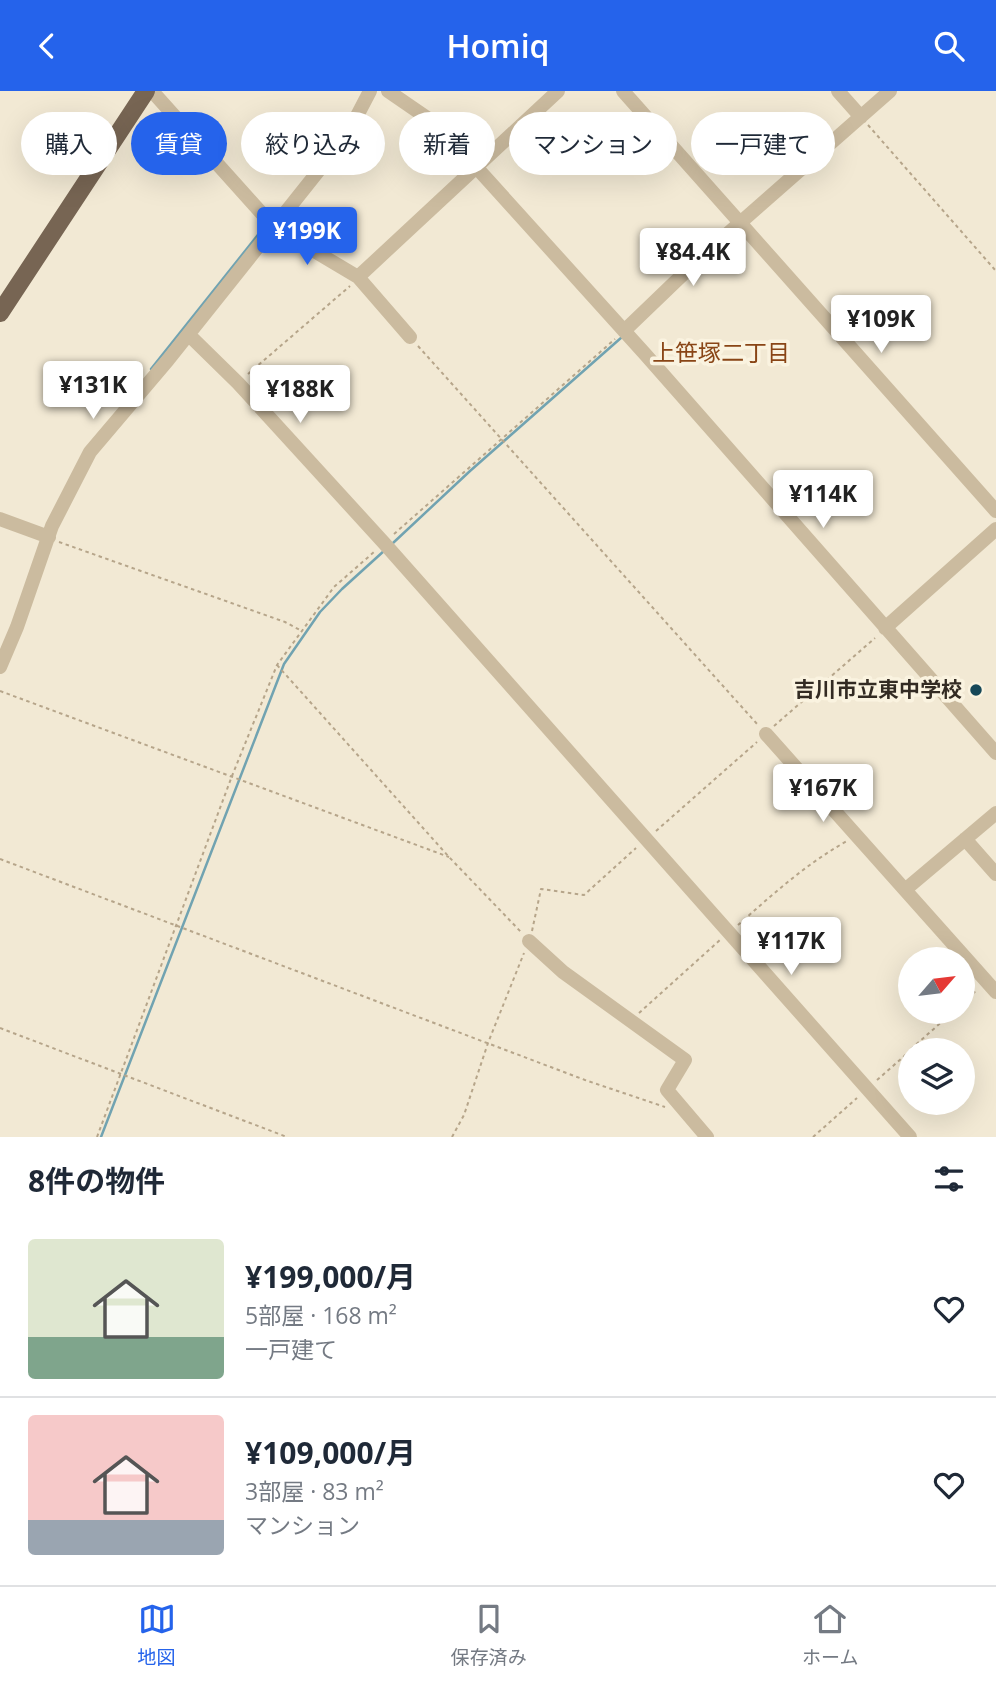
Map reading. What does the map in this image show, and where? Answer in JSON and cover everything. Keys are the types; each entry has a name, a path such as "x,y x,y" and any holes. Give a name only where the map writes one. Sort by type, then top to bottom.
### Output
{"main road":[{"path":"2,307 146,91"}],"street":[{"path":"152,91 274,227 358,278 411,337"},
{"path":"0,667 52,526 90,451 189,335 347,135 370,91"},
{"path":"388,91 419,112"},
{"path":"495,151 558,91"},
{"path":"623,91 996,511"},
{"path":"838,91 861,117"},
{"path":"624,331 741,222 890,91"},
{"path":"358,278 469,175"},
{"path":"483,175 996,753"},
{"path":"189,335 238,383 384,543 910,1137"},
{"path":"0,519 49,537"},
{"path":"885,628 996,529"},
{"path":"766,734 993,983"},
{"path":"906,889 996,813"},
{"path":"965,839 996,874"},
{"path":"529,941 563,972 685,1060 667,1090 707,1137"}],"path":[{"path":"861,117 996,271"},
{"path":"238,383 358,278"},
{"path":"97,1137 232,776 277,665 334,587 624,331"},
{"path":"411,337 766,734"},
{"path":"49,537 285,622 300,631"},
{"path":"452,1137 464,1115 488,1043 529,941 541,889 584,895 885,628"},
{"path":"277,665 449,857 529,941"},
{"path":"0,691 449,857"},
{"path":"631,1020 802,871 857,835"},
{"path":"0,859 687,1115"},
{"path":"975,995 993,983"},
{"path":"924,1038 940,1024"},
{"path":"0,1028 287,1137"}],"waterway":[{"path":"151,369 265,226"},
{"path":"700,267 740,232"},
{"path":"393,543 622,337"},
{"path":"101,1137 284,664 320,612 385,550"}],"place":[{"name":"吉川市立東中学校","path":"976,690"}],"district":[{"name":"上笹塚二丁目","path":"721,353"}]}
